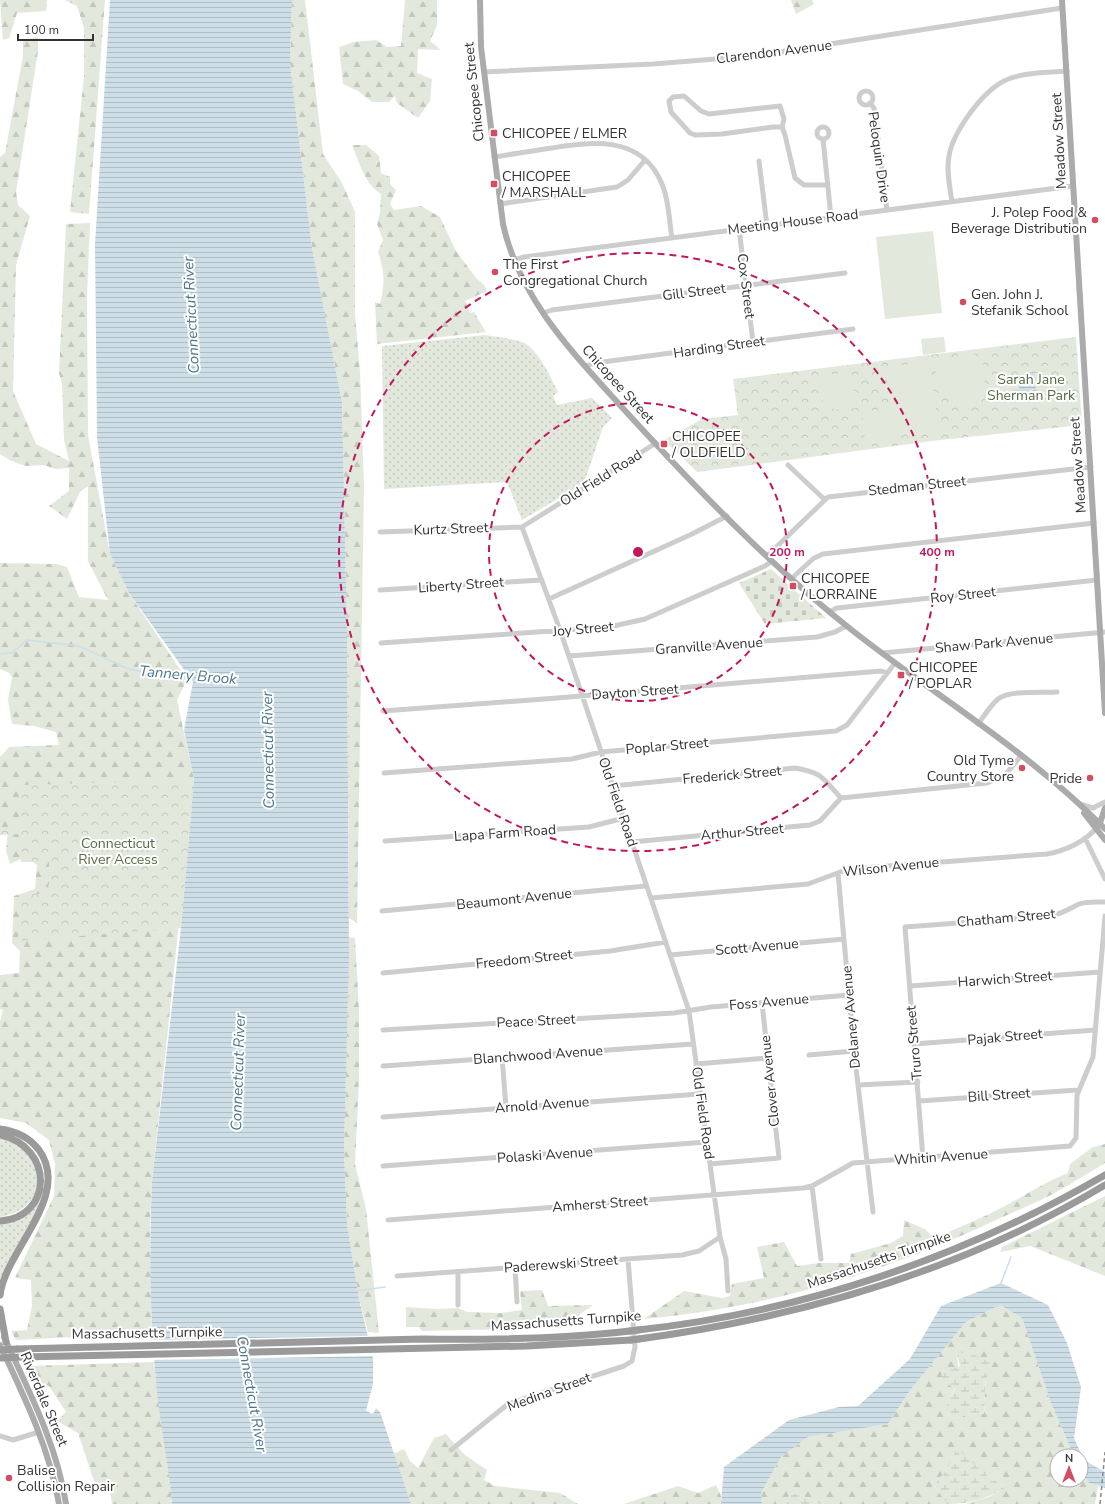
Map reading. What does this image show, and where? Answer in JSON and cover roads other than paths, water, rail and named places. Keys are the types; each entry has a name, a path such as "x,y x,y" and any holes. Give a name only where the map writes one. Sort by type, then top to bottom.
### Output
{"highway":[{"path":"0,1129 22,1135 35,1145 45,1160 48,1179 42,1208 8,1270 0,1295"},
{"path":"0,1135 20,1143 30,1151 37,1161 41,1177 38,1192 29,1208 15,1218 0,1221"},
{"name":"Massachusetts Turnpike","path":"0,1350 422,1339 521,1338 634,1331 704,1321 764,1309 876,1278 935,1257 1000,1230 1105,1175"},
{"name":"Massachusetts Turnpike","path":"0,1358 527,1346 635,1339 758,1319 852,1294 937,1265 1011,1234 1105,1185"},
{"path":"0,1309 3,1343"}],"main road":[{"name":"Chicopee Street","path":"480,0 480,35 484,72 500,204 506,236 514,260 528,290 543,313 586,366 656,443 772,561 829,612 882,654 1055,781 1105,829"},
{"name":"Meadow Street","path":"1062,0 1097,580 1103,633 1105,713"},
{"path":"1100,824 1105,808"},
{"name":"Chicopee Street","path":"1100,824 1105,840"},
{"name":"Riverdale Street","path":"0,1328 3,1343 40,1432 51,1467 59,1504"},
{"name":"Riverdale Street","path":"3,1343 48,1436 60,1473 66,1504"}],"street":[{"name":"Clarendon Avenue","path":"484,72 660,64 753,56 1062,8"},
{"path":"952,202 948,170 951,148 967,118 981,99 992,88 1010,79 1067,71"},
{"path":"782,127 696,136 690,133 674,116 669,108 669,103 673,97 684,96 701,111 709,114 780,106 783,116 782,127 792,170 797,180 806,186 828,185"},
{"name":"Peloquin Drive","path":"870,104 874,108 887,210"},
{"path":"824,139 831,217"},
{"path":"494,157 571,145 602,143 625,148 645,160 657,174 664,190 672,238"},
{"path":"500,204 617,187 628,180 645,160"},
{"path":"759,161 767,226"},
{"name":"Meeting House Road","path":"514,260 524,257 1073,186"},
{"name":"Cox Street","path":"739,229 753,342"},
{"name":"Gill Street","path":"543,313 552,310 845,273"},
{"name":"Harding Street","path":"586,366 595,363 853,329"},
{"name":"Old Field Road","path":"656,443 522,527 569,656 689,1011 720,1237 726,1259 728,1291"},
{"path":"767,556 824,499 788,464"},
{"name":"Stedman Street","path":"824,499 836,495 1091,467"},
{"path":"549,599 692,534 727,516"},
{"path":"792,579 814,558 823,554 1094,523"},
{"name":"Kurtz Street","path":"380,532 522,527"},
{"name":"Joy Street","path":"381,643 614,626 645,619 765,566 772,561"},
{"name":"Liberty Street","path":"380,590 542,580"},
{"name":"Roy Street","path":"829,612 836,608 1097,580"},
{"name":"Granville Avenue","path":"569,656 817,637 835,632 846,626"},
{"name":"Shaw Park Avenue","path":"882,654 1103,633"},
{"name":"Poplar Street","path":"384,773 572,759 601,752 838,731 846,727 894,663"},
{"name":"Dayton Street","path":"383,711 878,671 887,673"},
{"path":"978,724 997,700 1004,696 1020,693 1057,692"},
{"path":"841,798 987,783 1004,776 1021,756"},
{"name":"Frederick Street","path":"613,786 795,768 813,771 819,774 841,798"},
{"name":"Arthur Street","path":"632,842 807,826 820,821 841,798"},
{"path":"1074,798 1090,808 1099,806 1105,802"},
{"name":"Lapa Farm Road","path":"385,841 589,827 624,818"},
{"name":"Wilson Avenue","path":"651,898 808,884 838,872 862,868 1048,854 1062,850 1085,838 1100,824"},
{"path":"1085,838 1105,879"},
{"name":"Delaney Avenue","path":"838,872 854,1052 873,1212"},
{"name":"Beaumont Avenue","path":"382,911 646,886"},
{"name":"Chatham Street","path":"905,927 1059,915 1079,904 1089,902 1105,902"},
{"path":"1078,1090 1091,1062 1105,916"},
{"name":"Truro Street","path":"905,927 923,1159"},
{"name":"Scott Avenue","path":"670,955 844,939"},
{"name":"Freedom Street","path":"382,973 603,952 666,942"},
{"name":"Harwich Street","path":"910,986 1100,972"},
{"name":"Foss Avenue","path":"689,1011 849,995"},
{"name":"Clover Avenue","path":"710,1164 779,1158 762,1003"},
{"name":"Peace Street","path":"383,1030 689,1011"},
{"name":"Pajak Street","path":"914,1044 1095,1030"},
{"name":"Blanchwood Avenue","path":"383,1066 693,1044"},
{"path":"809,1055 854,1052"},
{"path":"502,1057 506,1107"},
{"path":"696,1064 768,1058"},
{"path":"858,1085 918,1082"},
{"name":"Bill Street","path":"919,1101 1078,1090"},
{"name":"Whitin Avenue","path":"812,1186 853,1164 1065,1147 1073,1143 1076,1132 1076,1103 1078,1090"},
{"name":"Arnold Avenue","path":"383,1117 700,1094"},
{"name":"Polaski Avenue","path":"383,1166 707,1142"},
{"path":"812,1186 821,1259"},
{"name":"Amherst Street","path":"388,1220 803,1188 812,1186"},
{"name":"Paderewski Street","path":"397,1276 682,1255 699,1251 720,1237"},
{"name":"Medina Street","path":"451,1450 508,1404 624,1366 634,1359 636,1348 628,1259"},
{"path":"515,1268 517,1302"},
{"path":"458,1272 458,1305"},
{"path":"0,1436 13,1440 40,1432"}],"water":[{"name":"Connecticut River","path":"110,0 292,0 290,63 312,248 342,402 347,628 349,956 344,1150 347,1224 359,1299 373,1358 373,1384 366,1411 373,1414 376,1408 380,1412 411,1504 172,1504 159,1406 153,1339 150,1261 151,1208 152,1181 181,928 194,780 184,730 193,682 129,593 110,554 97,437 95,244"},
{"path":"1034,372 1036,389 1029,390 1029,397 1011,399 1010,391 1019,389 1018,381 1028,380 1027,373"},
{"path":"1001,1283 1048,1305 1067,1343 1081,1387 1074,1438 1079,1448 1071,1448 1051,1403 1022,1318 1000,1305 966,1322 911,1389 888,1424 808,1437 781,1457 761,1493 762,1504 721,1504 724,1467 789,1420 839,1407 858,1406 910,1359 941,1306"},
{"path":"1089,1463 1105,1472 1105,1488 1089,1483"}],"waterway":[{"name":"Tannery Brook","path":"0,654 12,653 27,640 79,646 128,669 158,675 191,677"},
{"path":"1001,1283 1011,1257"},
{"path":"357,1291 385,1287"}],"railway":[{"path":"1100,1504 1105,1452"}],"place":[{"name":"CHICOPEE / ELMER","path":"494,133"},
{"name":"CHICOPEE / MARSHALL","path":"494,184"},
{"name":"J. Polep Food & Beverage Distribution","path":"1095,220"},
{"name":"The First Congregational Church","path":"495,272"},
{"name":"Gen. John J. Stefanik School","path":"963,302"},
{"name":"CHICOPEE / OLDFIELD","path":"664,444"},
{"name":"CHICOPEE / LORRAINE","path":"793,586"},
{"name":"CHICOPEE / POPLAR","path":"901,675"},
{"name":"Old Tyme Country Store","path":"1022,768"},
{"name":"Pride","path":"1090,778"},
{"name":"Balise Collision Repair","path":"9,1478"}],"park label":[{"name":"Sarah Jane Sherman Park","path":"1031,388"},
{"name":"Connecticut River Access","path":"118,852"}]}
